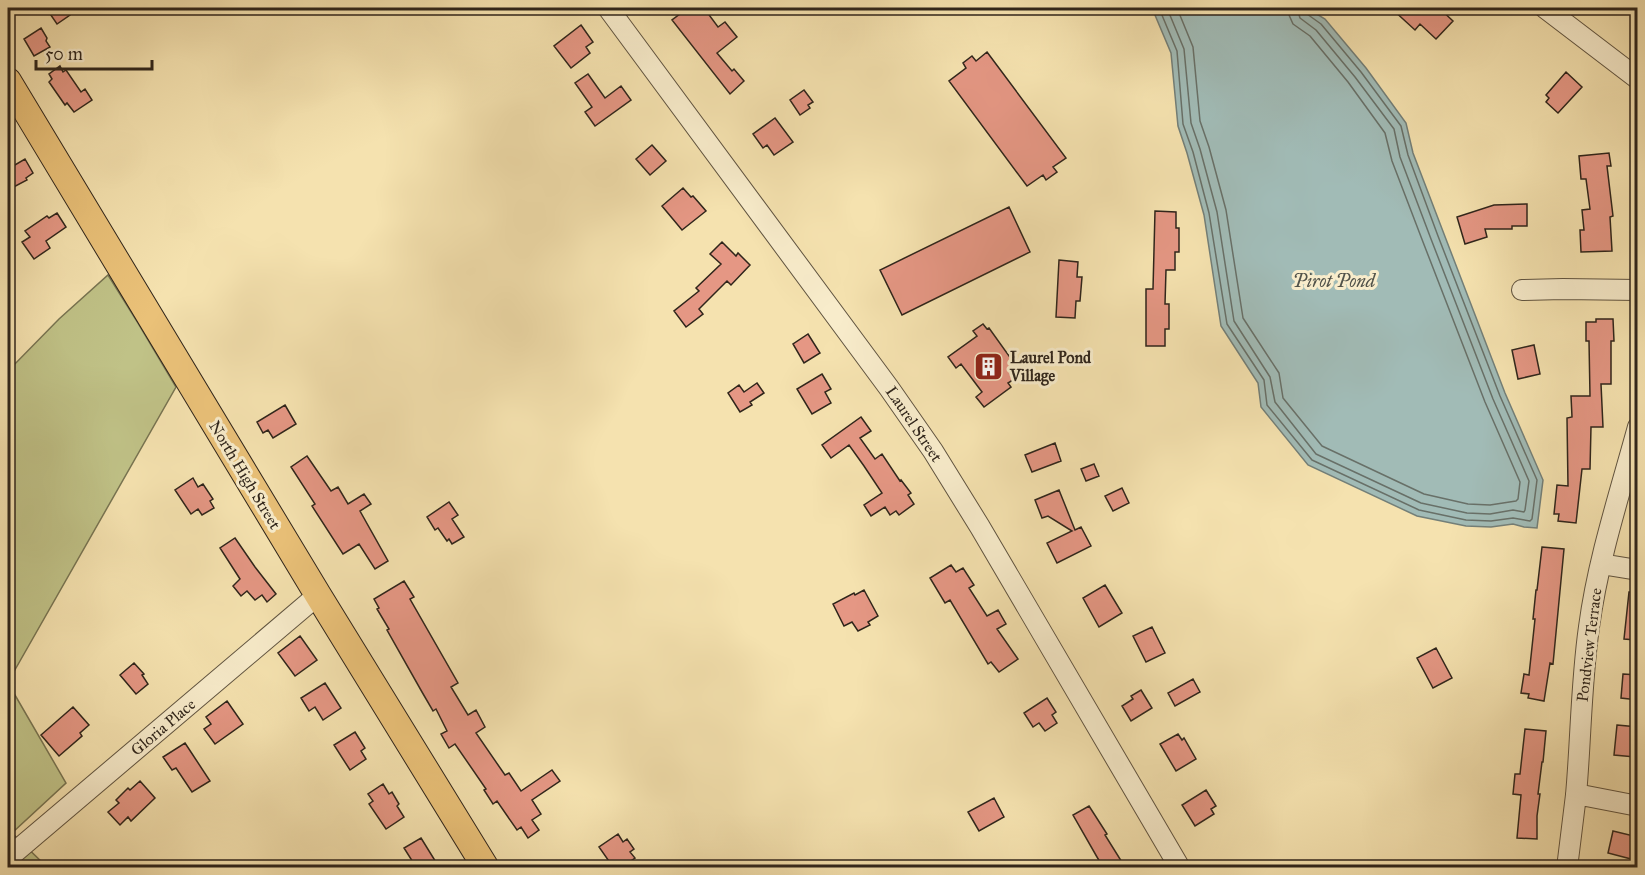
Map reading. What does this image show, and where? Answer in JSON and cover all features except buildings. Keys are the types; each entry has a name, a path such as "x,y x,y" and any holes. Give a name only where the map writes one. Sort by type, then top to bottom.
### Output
{"main road":[{"name":"North High Street","path":"8,81 318,595 486,867"}],"street":[{"name":"Laurel Street","path":"608,8 866,356 933,451 1180,867"},
{"path":"1545,8 1638,79"},
{"path":"1522,290 1638,290"},
{"name":"Pondview Terrace","path":"1567,867 1576,794 1589,627 1614,510 1638,427"},
{"path":"1601,564 1638,570"},
{"name":"Gloria Place","path":"8,858 318,595"},
{"path":"1576,794 1638,806"}],"green space":[{"path":"108,275 176,387 8,682 8,371 59,319"},
{"path":"8,683 66,783 12,833 47,867 8,867"}],"water":[{"name":"Pirot Pond","path":"1152,8 1307,8 1325,19 1366,68 1406,123 1413,153 1505,393 1543,480 1537,528 1513,524 1491,527 1466,526 1417,516 1308,465 1261,407 1258,383 1221,326 1204,215 1178,126 1171,53"}],"place":[{"name":"Laurel Pond Village","path":"989,366"}]}
